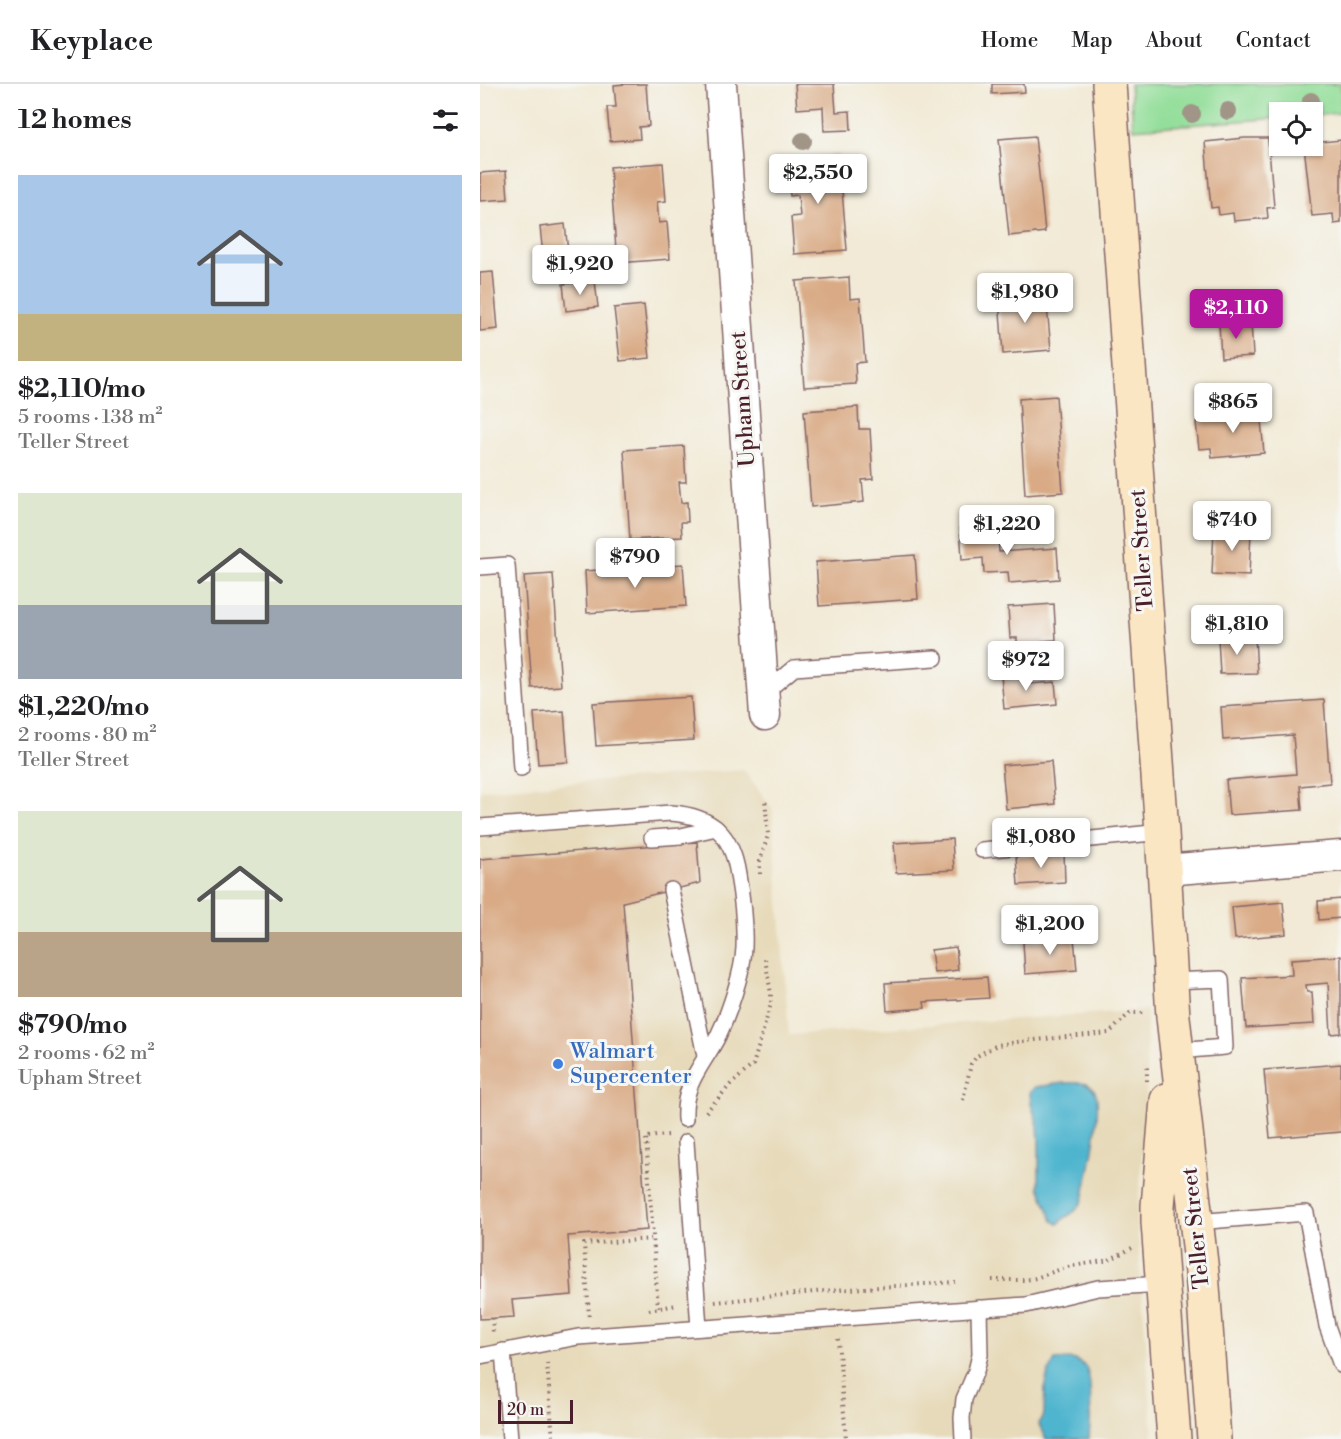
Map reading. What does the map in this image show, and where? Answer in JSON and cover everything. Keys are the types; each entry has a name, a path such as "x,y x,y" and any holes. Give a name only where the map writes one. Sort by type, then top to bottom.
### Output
{"street":[{"name":"Upham Street","path":"721,84 765,704"},
{"name":"Teller Street","path":"1109,84 1171,981 1159,1015 1158,1206 1174,1439"},
{"path":"1164,870 1341,856"},
{"name":"Teller Street","path":"1159,1015 1177,1051 1188,1102 1214,1437"},
{"path":"1162,1284 1173,1287 1180,1298 1214,1437"}],"lane":[{"path":"480,567 507,565 521,768"},
{"path":"765,704 794,668 935,658"},
{"path":"480,827 671,813 697,817 706,821 716,828 728,842 736,860 740,884 744,946 742,962 718,1036 688,1089 684,1109 685,1119"},
{"path":"652,838 690,834 716,828"},
{"path":"982,850 1162,832"},
{"path":"670,890 705,1056"},
{"path":"1171,981 1221,979 1226,1047 1177,1051"},
{"path":"686,1142 699,1328"},
{"path":"1196,1222 1306,1213 1327,1326 1341,1365"},
{"path":"480,1356 578,1337 979,1308 1040,1302 1098,1288 1162,1284"},
{"path":"963,1439 964,1399 980,1355 979,1308"},
{"path":"503,1351 510,1439"}],"path":[{"path":"963,1100 971,1064 976,1056 997,1045 1109,1033 1130,1013 1159,1015"},
{"path":"589,1316 584,1244 653,1239 658,1308"},
{"path":"992,1280 1036,1278 1067,1267 1109,1260 1126,1250 1139,1246 1159,1245"},
{"path":"846,1439 834,1290 955,1282"},
{"path":"492,1318 493,1332"},
{"path":"546,1343 553,1439"}],"shaded area":[{"path":"744,770 772,808 789,1035 1147,1010 1146,1118 1137,1225 1153,1439 480,1439 480,790"}],"green space":[{"path":"1130,84 1341,84 1341,113 1323,114 1323,102 1269,102 1269,119 1133,129"}],"water":[{"path":"1080,1083 1091,1087 1097,1098 1097,1110 1094,1143 1083,1200 1078,1209 1058,1224 1053,1221 1039,1187 1038,1125 1031,1104 1030,1092 1035,1087"},
{"path":"1072,1359 1085,1366 1090,1380 1089,1439 1045,1439 1038,1423 1044,1413 1048,1373 1055,1360"}],"building":[{"path":"646,84 649,126 639,127 640,139 610,141 607,107 616,107 614,85"},
{"path":"795,84 834,84 836,112 850,111 851,130 824,131 823,107 797,109"},
{"path":"992,84 1024,84 1025,92 992,94"},
{"path":"1035,136 1045,232 1009,236 999,139"},
{"path":"1268,138 1274,207 1267,208 1268,218 1234,221 1233,213 1219,215 1218,207 1211,208 1205,142"},
{"path":"1341,140 1341,223 1334,224 1333,214 1312,216 1305,156 1323,156 1323,142"},
{"path":"839,155 847,250 794,254 791,217 800,216 798,195 790,196 787,159"},
{"path":"663,163 666,201 657,202 659,223 667,222 670,259 617,263 610,167"},
{"path":"506,171 508,199 480,201 480,173"},
{"path":"565,224 570,271 545,274 540,227"},
{"path":"493,272 498,329 480,331 480,273"},
{"path":"849,277 850,299 860,298 865,362 855,363 856,384 804,387 796,281"},
{"path":"595,281 598,307 566,311 563,284"},
{"path":"1046,295 1051,350 1003,354 999,298"},
{"path":"644,305 650,358 620,361 614,308"},
{"path":"1251,322 1253,356 1221,358 1219,323"},
{"path":"1056,396 1063,492 1025,495 1019,399"},
{"path":"858,407 859,429 870,429 873,479 862,480 864,502 811,507 804,411"},
{"path":"1260,409 1264,453 1212,458 1211,448 1199,449 1196,422 1223,420 1222,413"},
{"path":"684,446 686,482 679,482 681,503 687,502 688,522 681,522 682,537 630,540 624,450"},
{"path":"997,522 999,552 1057,548 1059,579 1009,583 1008,572 984,573 983,558 962,560 960,525"},
{"path":"1214,529 1251,531 1249,576 1212,574"},
{"path":"915,555 918,599 819,606 816,562"},
{"path":"683,564 686,606 587,613 585,571"},
{"path":"553,574 561,686 532,688 524,576"},
{"path":"1054,604 1056,640 1042,641 1043,646 1017,647 1017,638 1010,638 1008,607"},
{"path":"1255,637 1257,673 1220,674 1218,638"},
{"path":"1029,673 1030,684 1055,682 1057,704 1004,709 1001,675"},
{"path":"691,697 694,740 596,746 593,703"},
{"path":"1324,700 1330,783 1300,786 1302,810 1229,815 1226,780 1296,774 1293,735 1223,740 1221,707"},
{"path":"564,711 568,762 538,764 534,713"},
{"path":"1051,761 1055,804 1006,809 1002,765"},
{"path":"952,839 954,870 896,873 894,843"},
{"name":"Walmart Supercenter","path":"697,842 700,883 623,902 647,1230 568,1236 572,1295 512,1300 514,1317 480,1319 480,859"},
{"path":"1064,853 1065,882 1018,885 1016,856"},
{"path":"1341,899 1341,918 1319,920 1318,901"},
{"path":"1283,902 1286,934 1235,939 1232,907"},
{"path":"1074,938 1077,970 1025,974 1023,942"},
{"path":"956,947 958,970 934,973 931,950"},
{"path":"1341,956 1341,1033 1331,1034 1328,983 1306,985 1307,992 1312,992 1314,1024 1246,1028 1242,978 1292,975 1291,959"},
{"path":"987,977 989,998 924,1002 925,1008 887,1011 885,983"},
{"path":"1341,1064 1341,1132 1270,1138 1264,1070"}],"place":[{"name":"Walmart Supercenter","path":"558,1064"}]}
